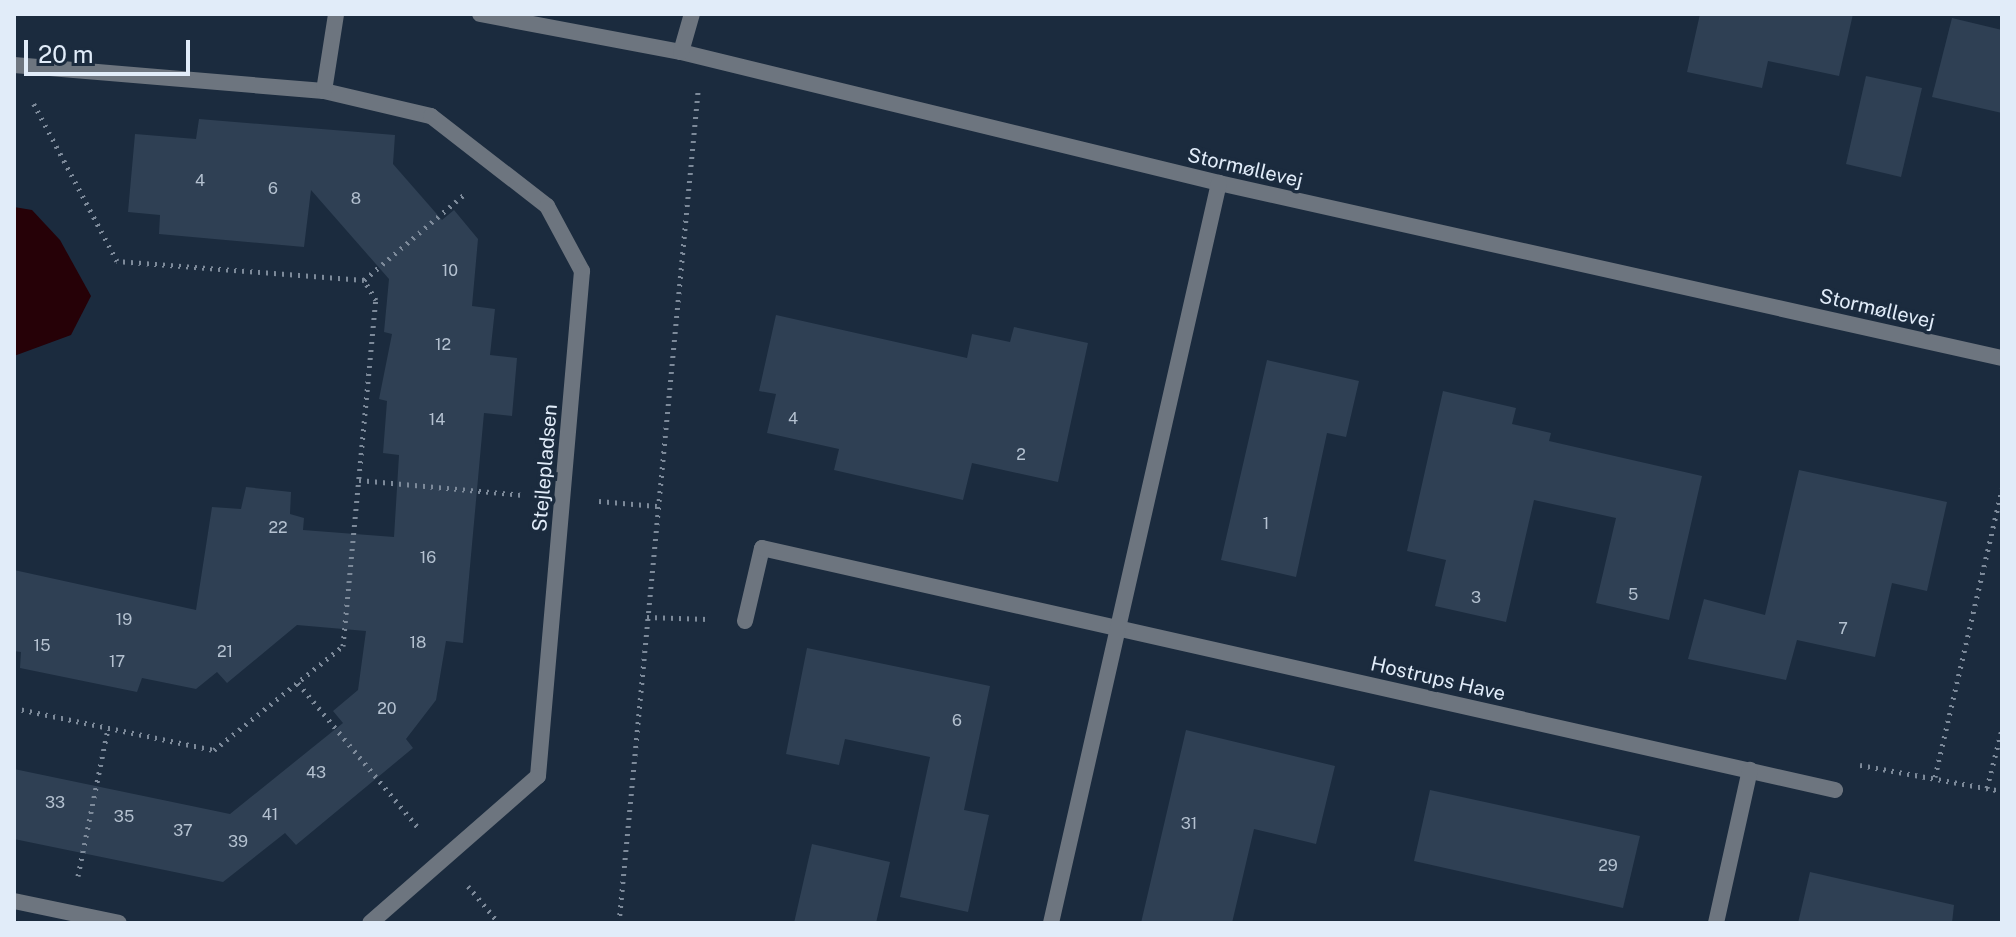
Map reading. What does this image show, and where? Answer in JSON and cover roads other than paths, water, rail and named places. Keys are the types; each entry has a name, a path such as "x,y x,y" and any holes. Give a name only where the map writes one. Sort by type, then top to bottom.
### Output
{"street":[{"path":"324,91 336,14"},
{"name":"Stormøllevej","path":"480,14 705,57 1219,183 2002,358"},
{"path":"681,52 692,14"},
{"name":"Stejlepladsen","path":"14,65 324,91 431,116 501,163 547,206 582,271 538,776 370,923"},
{"path":"1051,923 1219,183"},
{"name":"Hostrups Have","path":"745,621 762,548 1835,790"},
{"path":"1716,923 1750,770"},
{"path":"14,901 119,923"}]}
